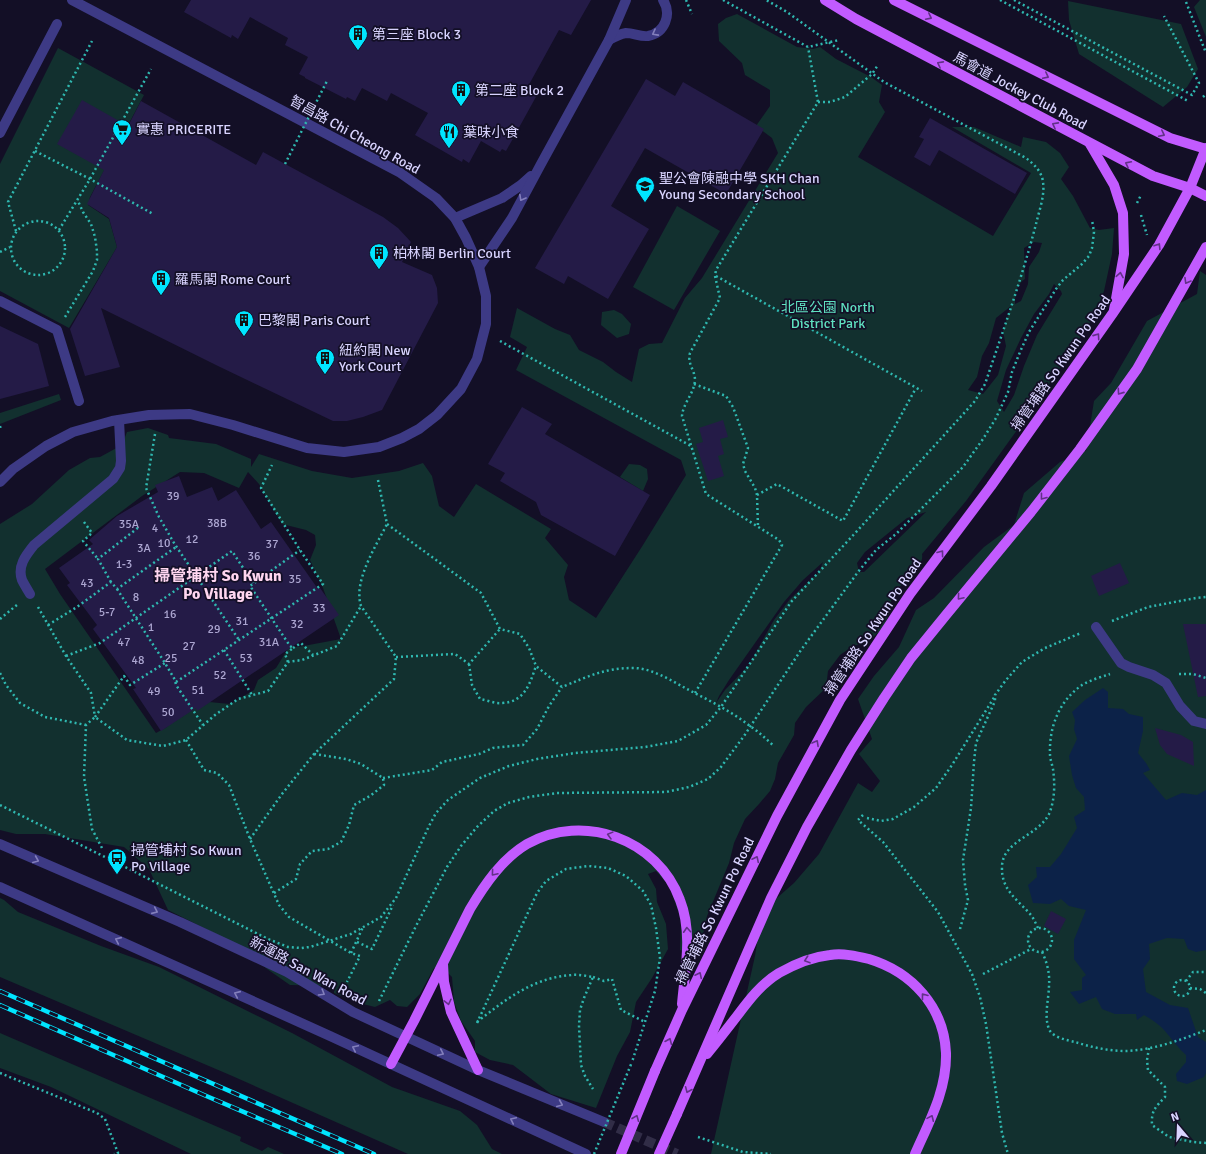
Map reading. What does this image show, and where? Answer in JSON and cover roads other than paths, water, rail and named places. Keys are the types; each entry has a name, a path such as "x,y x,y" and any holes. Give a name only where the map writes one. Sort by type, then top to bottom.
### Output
{"main road":[{"name":"馬會道 Jockey Club Road","path":"826,0 856,19 1089,144 1153,176 1190,188 1206,196"},
{"name":"馬會道 Jockey Club Road","path":"894,0 1170,138 1206,149"},
{"path":"1089,144 1114,185 1123,213 1124,254 1113,314"},
{"name":"掃管埔路 So Kwun Po Road","path":"621,1154 682,1010 777,816 840,700 910,594 992,486 1113,314 1159,245 1190,188 1206,149"},
{"path":"659,1154 771,898 806,828 851,750 884,698 912,658 1031,512 1080,449 1137,369 1206,247"},
{"path":"391,1064 480,892 502,864 513,854 527,844 542,837 554,834 576,830 608,834 623,839 646,852 667,875 680,900 685,916 687,930 682,1010"},
{"path":"698,1065 752,997 764,984 778,974 796,964 814,958 831,955 862,957 879,962 905,976 916,986 933,1009 944,1038 946,1053 943,1086 938,1103 915,1154"},
{"path":"443,964 444,982 451,1012 478,1070"}],"street":[{"name":"智昌路 Chi Cheong Road","path":"0,482 13,469 46,446 73,432 112,420 149,415 190,414 233,425 307,448 344,452 379,447 402,438 419,429 437,415 461,389 477,359 486,324 486,296 479,267 455,218 436,198 399,172 72,0"},
{"path":"479,267 512,218 609,40 626,0"},
{"path":"609,40 627,33 646,36 657,32 664,25 666,19 666,6 663,0"},
{"path":"0,133 57,24"},
{"path":"455,218 502,198 527,180 541,164"},
{"path":"0,301 57,330 79,401"},
{"path":"30,594 22,579 21,568 25,556 34,545 113,479 120,468 120,420"},
{"path":"1096,627 1121,663 1153,675 1166,683 1180,706 1194,721 1206,724"},
{"name":"新運路 San Wan Road","path":"0,844 173,919 280,969 353,1012 478,1070 604,1122"},
{"path":"0,887 586,1154"}],"water":[{"path":"1103,688 1108,692 1108,708 1123,709 1129,714 1143,717 1143,731 1138,753 1150,770 1143,773 1166,800 1182,793 1197,795 1206,790 1206,950 1196,952 1188,949 1184,939 1167,938 1149,944 1150,959 1143,969 1146,992 1170,1005 1188,1008 1198,1037 1206,1042 1206,1073 1204,1077 1187,1084 1177,1081 1176,1074 1186,1062 1186,1055 1155,1022 1144,1015 1137,1020 1136,1014 1115,1014 1102,1009 1096,997 1079,1004 1070,992 1082,990 1082,978 1086,975 1074,959 1074,940 1086,910 1069,906 1061,899 1050,904 1033,903 1028,885 1037,877 1036,867 1050,867 1061,854 1077,828 1074,817 1085,810 1084,797 1076,788 1069,756 1077,739 1074,729 1075,720 1072,712 1085,700"}],"tunnel":[{"path":"604,1122 677,1154"}],"railway":[{"path":"0,991 374,1154"},
{"path":"0,1005 342,1154"}],"place":[{"name":"第三座 Block 3","path":"358,51"},
{"name":"第二座 Block 2","path":"461,107"},
{"name":"實惠 PRICERITE","path":"122,146"},
{"name":"葉味小食","path":"449,149"},
{"name":"聖公會陳融中學 SKH Chan Young Secondary School","path":"645,203"},
{"name":"柏林閣 Berlin Court","path":"379,270"},
{"name":"羅馬閣 Rome Court","path":"161,296"},
{"name":"巴黎閣 Paris Court","path":"244,337"},
{"name":"紐約閣 New York Court","path":"325,375"},
{"name":"掃管埔村 So Kwun Po Village","path":"117,875"}],"district":[{"name":"掃管埔村 So Kwun Po Village","path":"218,585"}],"park label":[{"name":"北區公園 North District Park","path":"828,316"}]}
